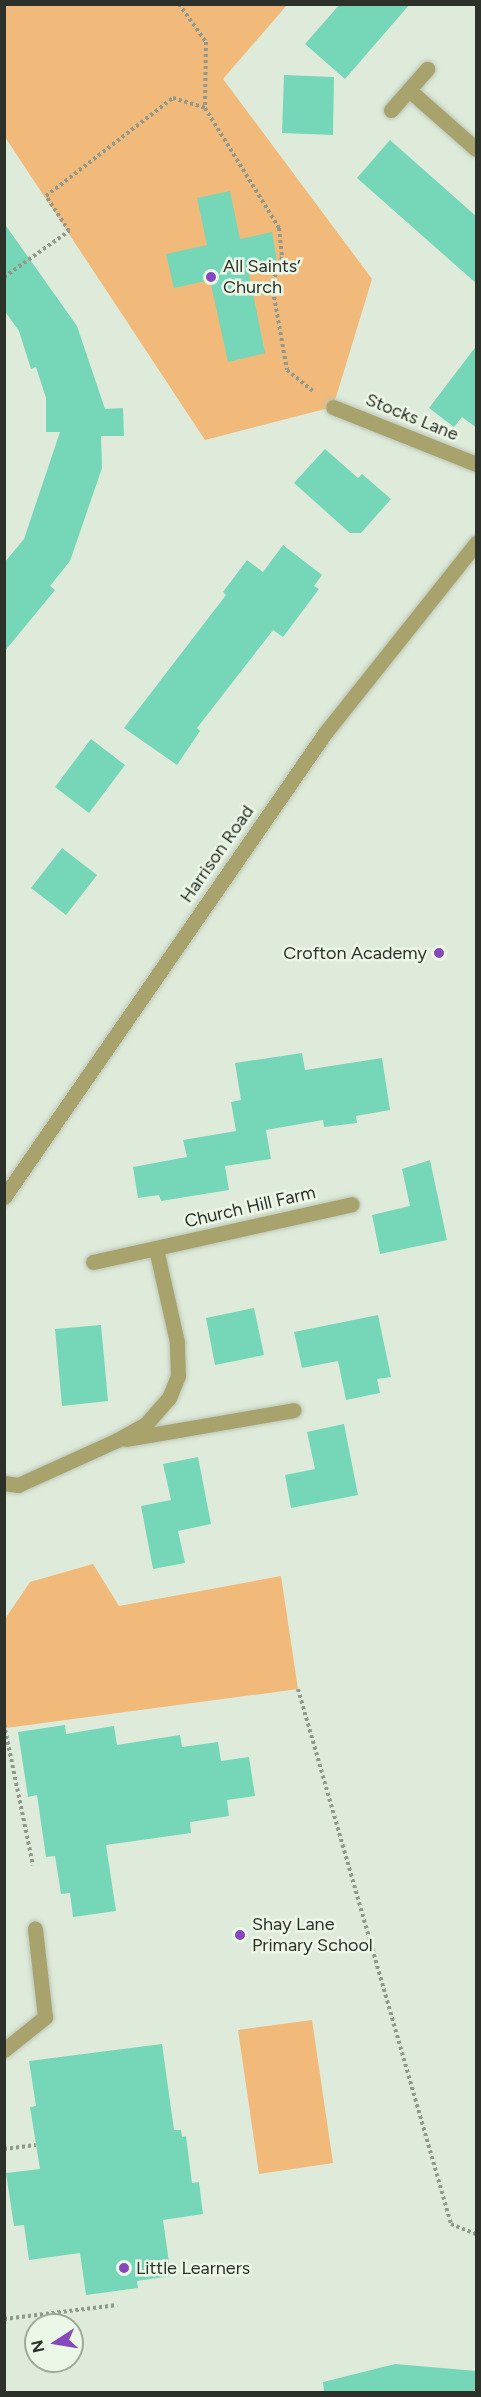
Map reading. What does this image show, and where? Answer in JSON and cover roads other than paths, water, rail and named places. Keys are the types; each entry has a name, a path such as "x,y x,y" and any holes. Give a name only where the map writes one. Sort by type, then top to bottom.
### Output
{"street":[{"path":"391,110 426,69"},
{"path":"409,90 477,149"},
{"name":"Stocks Lane","path":"333,407 477,464"},
{"name":"Harrison Road","path":"4,1197 325,733 477,543"},
{"name":"Church Hill Farm","path":"93,1262 352,1204"},
{"path":"4,1483 18,1485 117,1440 146,1424 170,1398 178,1376 177,1342 156,1248"},
{"path":"117,1440 178,1433 294,1410"},
{"path":"4,2050 45,2018 35,1929"}],"place":[{"name":"All Saints’ Church","path":"211,277"},
{"name":"Crofton Academy","path":"439,953"},
{"name":"Shay Lane Primary School","path":"240,1935"},
{"name":"Little Learners","path":"124,2268"}]}
